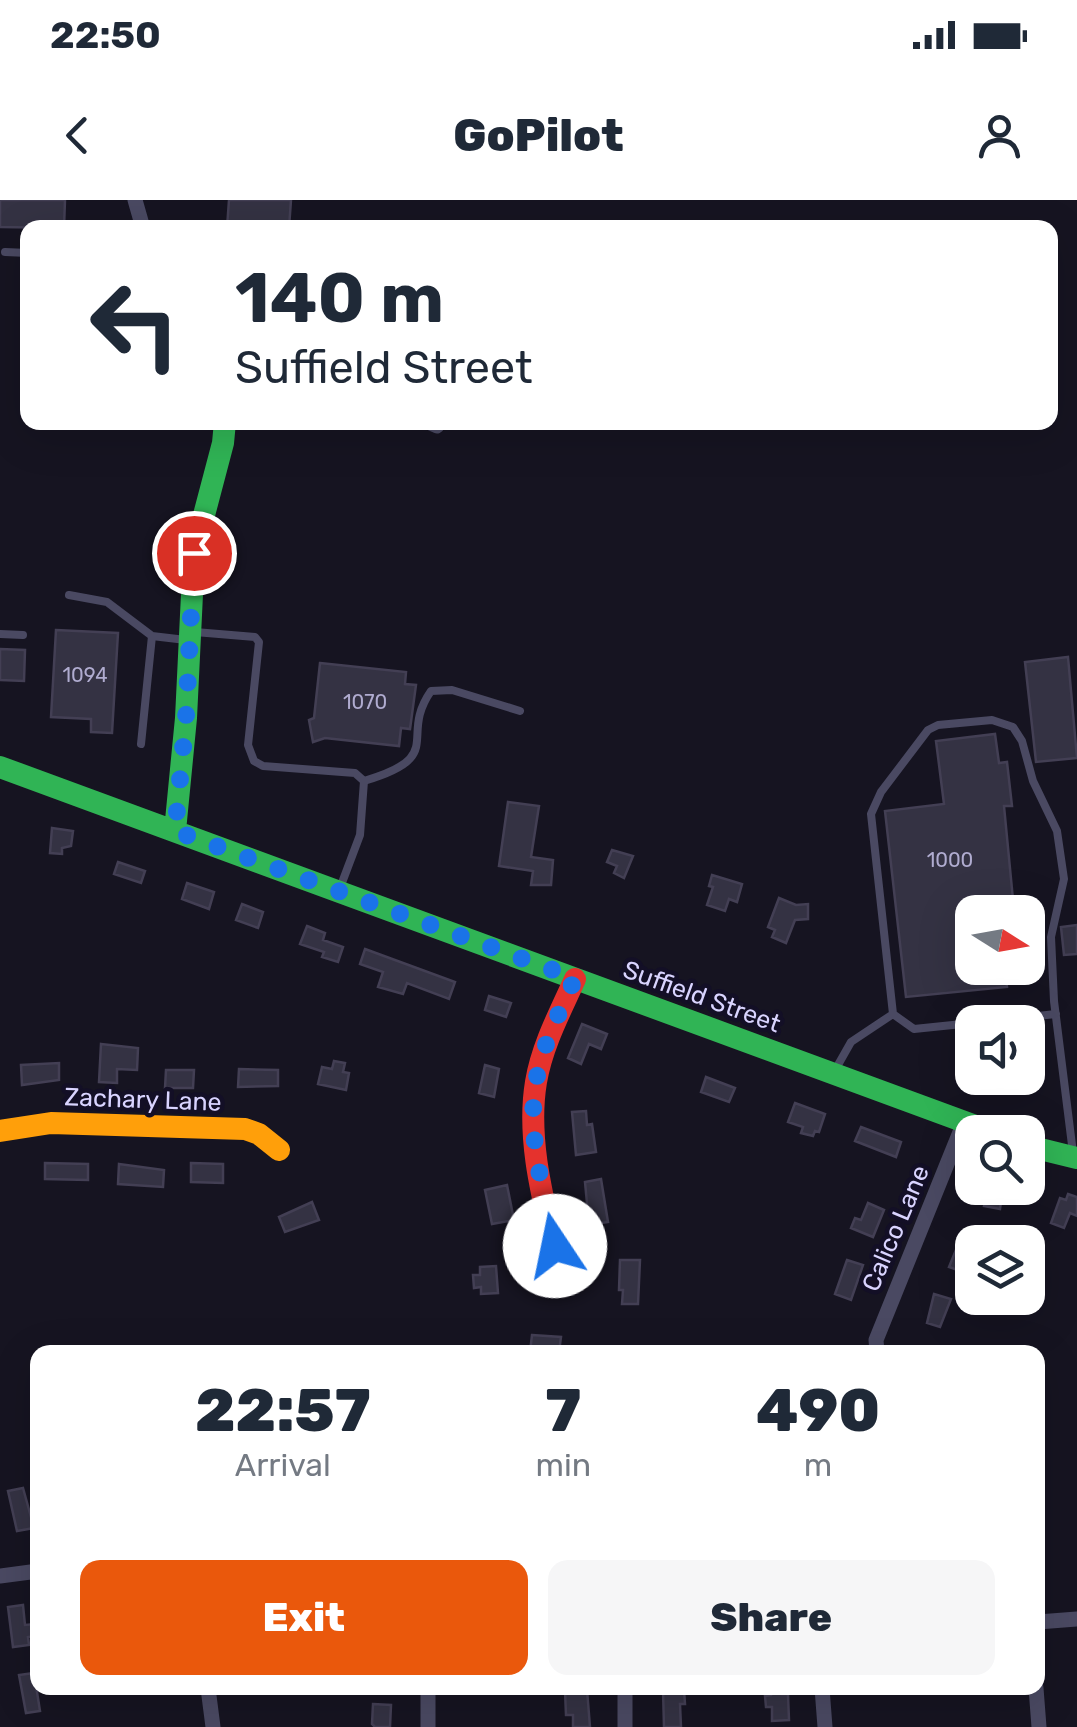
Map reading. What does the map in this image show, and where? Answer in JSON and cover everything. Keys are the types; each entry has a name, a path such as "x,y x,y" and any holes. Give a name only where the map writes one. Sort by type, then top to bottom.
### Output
{"main road":[{"path":"175,831 194,553 225,430"},
{"name":"Suffield Street","path":"1,770 482,942 955,1119"},
{"path":"562,1283 533,1111 535,1083 546,1042 575,978"},
{"name":"Zachary Lane","path":"0,1131 51,1124 245,1129 259,1134 278,1150"},
{"path":"1045,1150 1075,1157"}],"street":[{"name":"Calico Lane","path":"876,1345 955,1144"},
{"path":"0,1576 30,1571"},
{"path":"1045,1621 1077,1619"},
{"path":"209,1695 213,1727"},
{"path":"428,1695 428,1727"},
{"path":"624,1695 625,1727"},
{"path":"823,1695 825,1727"},
{"path":"1037,1695 1039,1727"}],"lane":[{"path":"5,252 20,253"},
{"path":"69,595 107,602 152,636 255,636 259,642 248,745 254,762 263,766 355,773 364,781"},
{"path":"0,634 23,635"},
{"path":"141,744 152,636"},
{"path":"364,781 407,764 416,750 423,702 432,691 452,690 520,712"},
{"path":"955,1025 914,1029 893,1014 871,814 881,792 928,730 938,725 992,720 1013,727 1022,741 1033,782 1057,831 1064,878 1051,937 1056,1014 1075,1157"},
{"path":"338,892 360,834 364,781"},
{"path":"833,1073 851,1042 893,1014"},
{"path":"1045,1015 1056,1014"}],"building":[{"path":"0,200 65,200 64,220 20,220 20,227 0,227"},
{"path":"229,200 291,200 290,220 228,220"},
{"path":"56,630 118,633 112,733 91,732 91,719 51,717"},
{"path":"0,649 25,650 24,681 0,680"},
{"path":"1068,657 1077,758 1036,762 1025,662"},
{"path":"320,663 406,672 405,684 416,685 410,729 401,728 399,746 325,738 313,742 309,720 314,718"},
{"path":"995,734 999,763 1007,762 1012,806 1004,806 1013,895 955,895 955,985 1007,987 906,997 885,811 944,804 936,741"},
{"path":"508,802 539,806 531,857 553,860 551,885 531,885 533,871 499,866"},
{"path":"52,828 73,831 71,846 62,848 62,854 50,853"},
{"path":"612,850 633,856 624,878 614,873 617,866 607,862"},
{"path":"118,862 145,871 141,883 114,874"},
{"path":"712,875 742,884 737,902 729,899 725,911 707,905"},
{"path":"187,883 214,892 209,909 182,899"},
{"path":"779,898 796,905 808,904 808,919 795,920 786,943 772,937 775,930 768,927"},
{"path":"242,904 263,912 258,928 236,920"},
{"path":"1077,925 1077,954 1064,955 1061,927"},
{"path":"307,926 325,933 323,940 343,947 338,962 322,957 324,952 300,944"},
{"path":"365,949 455,982 449,999 407,983 403,994 378,987 383,972 360,964"},
{"path":"489,996 511,1003 506,1017 485,1010"},
{"path":"582,1024 607,1034 601,1049 589,1044 581,1064 568,1058"},
{"path":"101,1044 138,1048 137,1070 117,1069 117,1083 99,1082"},
{"path":"334,1061 345,1063 343,1072 349,1073 346,1090 318,1084 322,1067 332,1069"},
{"path":"59,1063 59,1080 22,1085 21,1065"},
{"path":"485,1065 499,1069 494,1097 479,1093"},
{"path":"239,1069 278,1070 278,1086 238,1087"},
{"path":"166,1070 194,1070 193,1088 165,1088"},
{"path":"706,1077 735,1088 729,1102 701,1092"},
{"path":"795,1103 825,1114 819,1132 815,1131 813,1136 801,1133 803,1127 788,1122"},
{"path":"586,1111 596,1152 576,1155 572,1112"},
{"path":"861,1127 901,1142 896,1157 855,1141"},
{"path":"45,1163 88,1164 88,1180 45,1179"},
{"path":"191,1163 223,1164 223,1183 191,1182"},
{"path":"119,1164 164,1170 163,1187 118,1184"},
{"path":"601,1179 608,1222 589,1225 585,1182"},
{"path":"507,1185 514,1220 492,1224 485,1190"},
{"path":"1068,1194 1077,1197 1077,1216 1070,1213 1064,1228 1051,1223 1060,1198 1066,1200"},
{"path":"312,1202 319,1220 285,1232 279,1217"},
{"path":"868,1203 884,1210 873,1237 851,1228 855,1218 861,1220"},
{"path":"620,1260 640,1260 638,1304 622,1304"},
{"path":"847,1260 863,1265 851,1300 835,1294"},
{"path":"496,1266 498,1293 481,1294 481,1287 474,1288 473,1275 480,1275 480,1267"},
{"path":"934,1294 951,1299 940,1327 927,1323"},
{"path":"532,1335 561,1337 560,1345 531,1345"},
{"path":"23,1488 30,1529 17,1531 8,1491"},
{"path":"23,1605 25,1625 30,1624 29,1645 13,1647 8,1607"},
{"path":"30,1674 30,1695 37,1695 40,1711 26,1713 19,1675"},
{"path":"565,1695 587,1695 590,1727 573,1727 573,1715 566,1715"},
{"path":"663,1695 684,1695 685,1704 680,1704 681,1727 664,1727"},
{"path":"788,1695 789,1720 772,1721 772,1707 766,1707 765,1696"},
{"path":"373,1704 391,1705 390,1727 372,1724"}],"traffic: fast":[{"path":"175,831 186,718 194,553 224,430"},
{"path":"0,767 955,1118"},
{"path":"1045,1150 1077,1158"}],"traffic: slow":[{"path":"0,1131 51,1123 245,1129 259,1134 279,1150"}],"traffic: jam":[{"path":"562,1283 540,1183 533,1107 543,1055 575,979"}],"route":[{"path":"194,553 186,718 175,831 575,978 546,1042 535,1083 533,1111 555,1246"}]}
